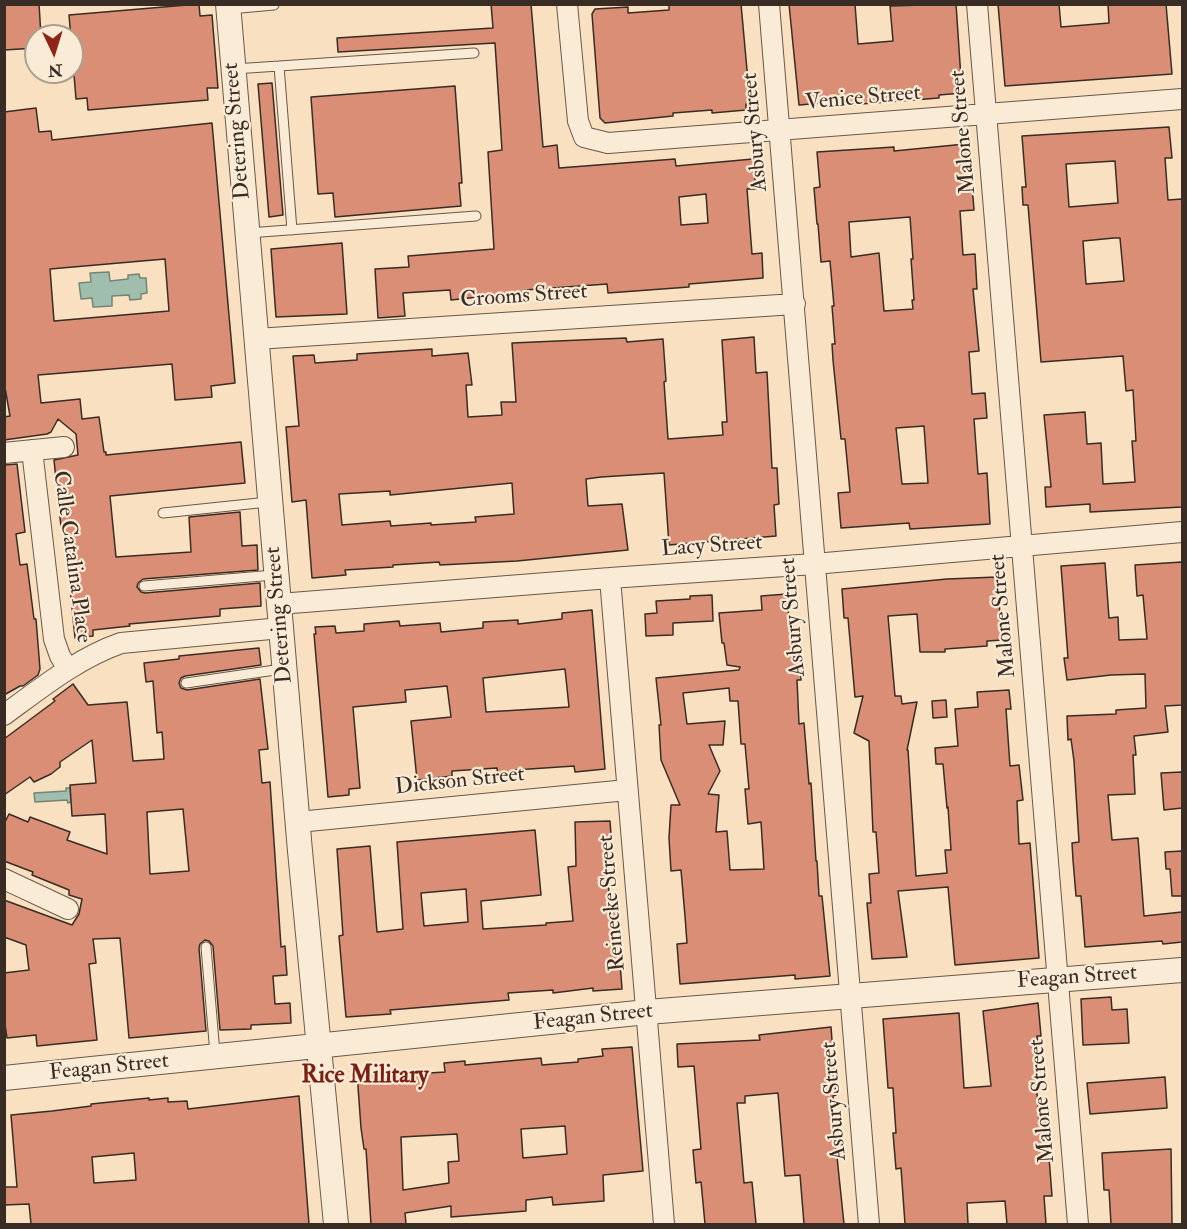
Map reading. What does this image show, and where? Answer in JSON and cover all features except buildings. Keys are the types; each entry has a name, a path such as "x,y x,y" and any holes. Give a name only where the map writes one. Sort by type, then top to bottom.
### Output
{"street":[{"name":"Venice Street","path":"567,4 578,121 584,137 608,143 1182,99"},
{"name":"Asbury Street","path":"769,4 869,1224"},
{"name":"Malone Street","path":"977,4 1078,1224"},
{"name":"Detering Street","path":"228,7 298,822 336,1224"},
{"name":"Crooms Street","path":"256,339 795,304"},
{"name":"Calle Catalina Place","path":"4,453 64,447"},
{"name":"Calle Catalina Place","path":"32,450 54,639 68,669"},
{"name":"Lacy Street","path":"4,715 68,669 108,648 135,640 280,616 610,578 814,564 1182,532"},
{"name":"Reinecke Street","path":"610,578 664,1224"},
{"name":"Dickson Street","path":"298,822 627,790"},
{"path":"4,879 68,909"},
{"name":"Feagan Street","path":"4,1078 647,1012 1182,970"}],"lane":[{"path":"228,7 274,5"},
{"path":"233,69 474,53"},
{"path":"279,66 292,230"},
{"path":"246,233 476,216"},
{"path":"163,513 270,502"},
{"path":"144,586 277,575"},
{"path":"186,683 285,669"},
{"path":"206,947 215,1057"}],"shaded area":[{"path":"109,272 110,281 128,279 128,275 139,274 140,278 146,278 147,293 141,294 141,299 130,300 129,295 112,296 112,306 93,307 92,298 81,299 79,283 91,282 90,273"},
{"path":"66,788 70,788 71,802 68,803 67,800 35,802 34,793 66,791"}],"district":[{"name":"Rice Military","path":"365,1077"}]}
